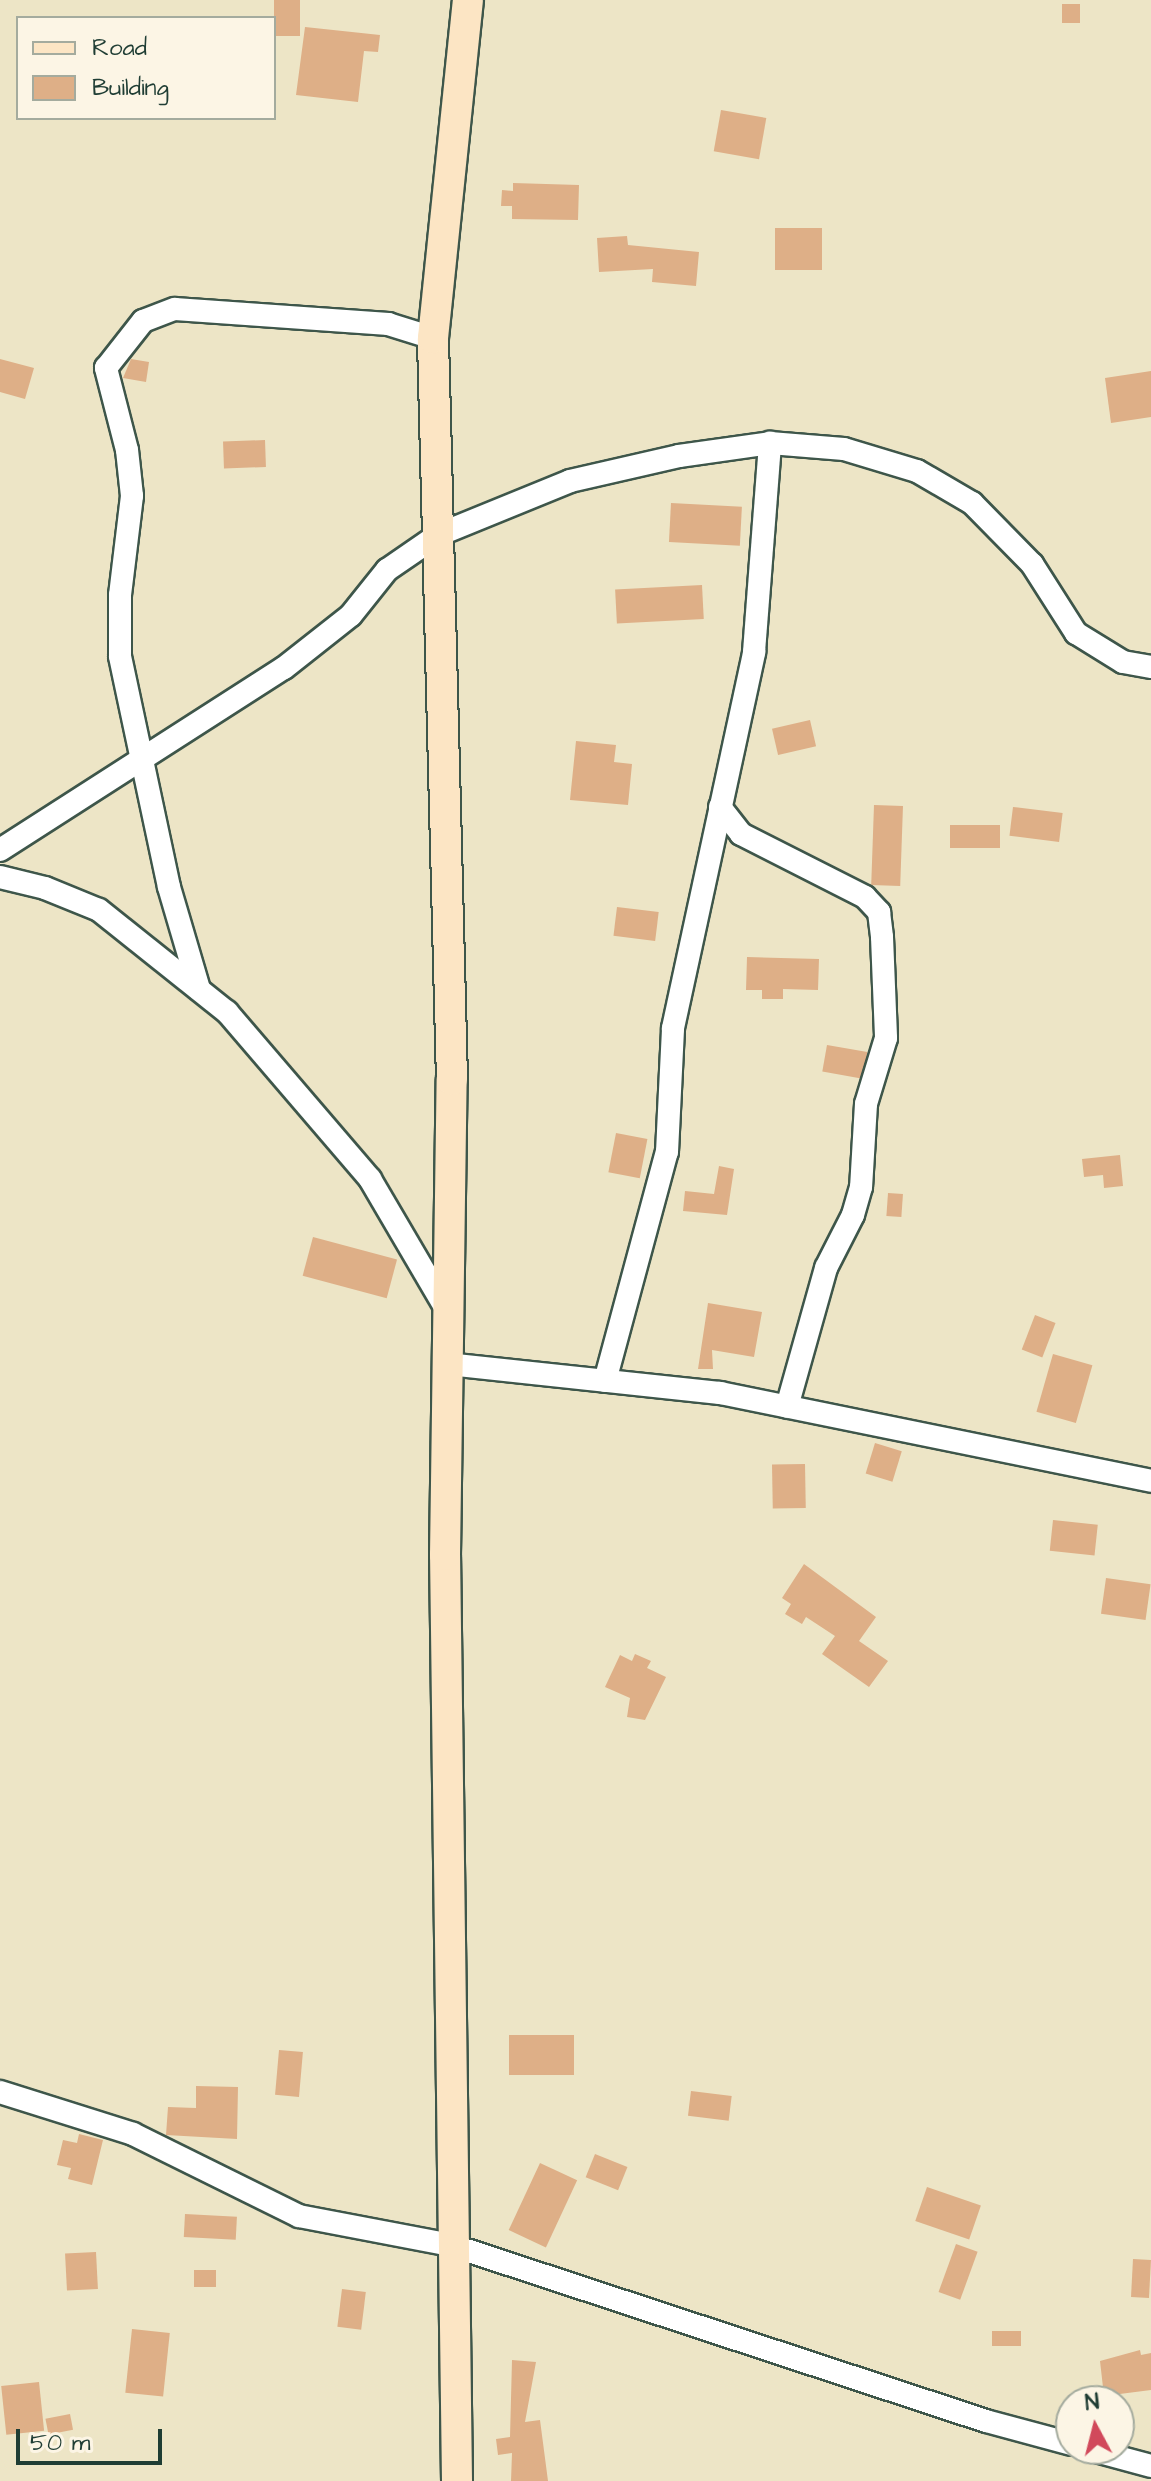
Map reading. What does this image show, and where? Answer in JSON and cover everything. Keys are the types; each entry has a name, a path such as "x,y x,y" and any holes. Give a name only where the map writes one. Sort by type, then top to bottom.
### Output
{"main road":[{"path":"457,2481 451,2245 448,1312 452,1080 433,338 468,0"}],"street":[{"path":"199,989 169,887 120,656 120,595 132,496 127,450 106,368 116,350 143,321 175,309 359,321 433,338"},
{"path":"605,1381 667,1152 673,1028 754,652 770,443"},
{"path":"0,850 91,796 139,757 284,668 351,615 387,570 438,535 570,481 679,456 770,443 844,449 917,471 958,495 1032,564 1076,633 1123,662 1151,667"},
{"path":"720,807 741,834 865,897 879,912 882,937 886,1038 866,1104 861,1187 853,1215 826,1268 787,1407"},
{"path":"0,877 45,888 99,910 199,989 342,1142 370,1179 448,1312"},
{"path":"448,1364 720,1393 1151,1481"},
{"path":"0,2092 133,2134 299,2216 451,2245 1055,2439"}],"building":[{"path":"274,0 300,0 300,36 276,36"},
{"path":"1062,4 1080,4 1080,23 1062,23"},
{"path":"305,27 380,35 378,52 364,51 358,102 296,95"},
{"path":"721,110 766,118 759,159 714,151"},
{"path":"513,183 579,185 578,220 512,219 512,206 501,206 502,190 513,191"},
{"path":"775,228 822,228 822,270 775,270"},
{"path":"627,236 628,245 699,252 696,286 652,282 653,269 599,272 597,238"},
{"path":"0,359 34,368 25,399 0,392"},
{"path":"131,359 149,362 146,382 123,378"},
{"path":"1151,371 1151,417 1111,423 1105,378"},
{"path":"265,440 266,467 224,468 223,441"},
{"path":"671,503 742,507 740,546 669,542"},
{"path":"702,585 704,619 617,624 615,590"},
{"path":"810,720 816,746 778,755 772,729"},
{"path":"576,741 616,745 614,762 632,764 628,805 570,800"},
{"path":"874,805 903,806 900,886 871,885"},
{"path":"1013,807 1063,813 1059,842 1009,836"},
{"path":"950,825 1000,825 1000,848 950,848"},
{"path":"617,907 659,912 655,941 613,936"},
{"path":"747,957 819,959 818,990 783,989 783,999 762,999 762,990 746,990"},
{"path":"827,1045 867,1052 863,1079 822,1072"},
{"path":"616,1133 647,1139 640,1178 608,1172"},
{"path":"1120,1155 1123,1186 1104,1188 1103,1175 1084,1177 1082,1159"},
{"path":"719,1166 734,1169 727,1215 683,1211 685,1191 714,1194"},
{"path":"888,1193 903,1194 901,1217 886,1216"},
{"path":"313,1237 397,1260 387,1298 303,1276"},
{"path":"708,1303 762,1312 754,1357 712,1350 713,1369 698,1369"},
{"path":"1035,1315 1056,1323 1042,1357 1022,1350"},
{"path":"1053,1354 1092,1365 1076,1423 1036,1412"},
{"path":"875,1443 902,1451 892,1482 866,1474"},
{"path":"805,1464 806,1508 773,1509 772,1465"},
{"path":"1053,1520 1098,1525 1095,1556 1050,1551"},
{"path":"804,1564 876,1617 859,1641 888,1661 869,1687 822,1654 835,1636 806,1617 802,1624 785,1614 791,1604 782,1598"},
{"path":"1106,1578 1151,1584 1146,1620 1101,1614"},
{"path":"635,1654 651,1661 647,1668 666,1677 645,1720 627,1717 630,1698 605,1687 620,1655 632,1661"},
{"path":"509,2035 574,2035 574,2075 509,2075"},
{"path":"279,2050 303,2052 299,2097 275,2095"},
{"path":"196,2086 238,2087 237,2139 166,2135 168,2107 196,2108"},
{"path":"691,2091 732,2096 729,2121 688,2116"},
{"path":"79,2134 103,2140 92,2185 68,2179 71,2168 57,2165 63,2140 77,2143"},
{"path":"595,2154 627,2167 618,2190 586,2177"},
{"path":"540,2163 577,2180 546,2247 509,2230"},
{"path":"927,2187 981,2206 969,2240 915,2221"},
{"path":"185,2214 237,2217 236,2240 184,2237"},
{"path":"956,2244 978,2252 960,2300 939,2292"},
{"path":"96,2252 98,2289 67,2291 65,2254"},
{"path":"1133,2259 1151,2260 1149,2298 1131,2297"},
{"path":"194,2270 216,2270 216,2287 194,2287"},
{"path":"342,2289 366,2292 361,2330 337,2327"},
{"path":"132,2329 170,2333 163,2397 125,2393"},
{"path":"992,2331 1021,2331 1021,2346 992,2346"},
{"path":"1140,2350 1141,2355 1151,2353 1151,2390 1135,2392 1135,2385 1103,2385 1100,2361"},
{"path":"512,2360 536,2362 525,2422 540,2420 548,2481 511,2481 512,2453 498,2455 496,2439 510,2437"},
{"path":"39,2382 44,2431 6,2435 1,2386"},
{"path":"70,2414 73,2430 49,2434 45,2419"}]}
